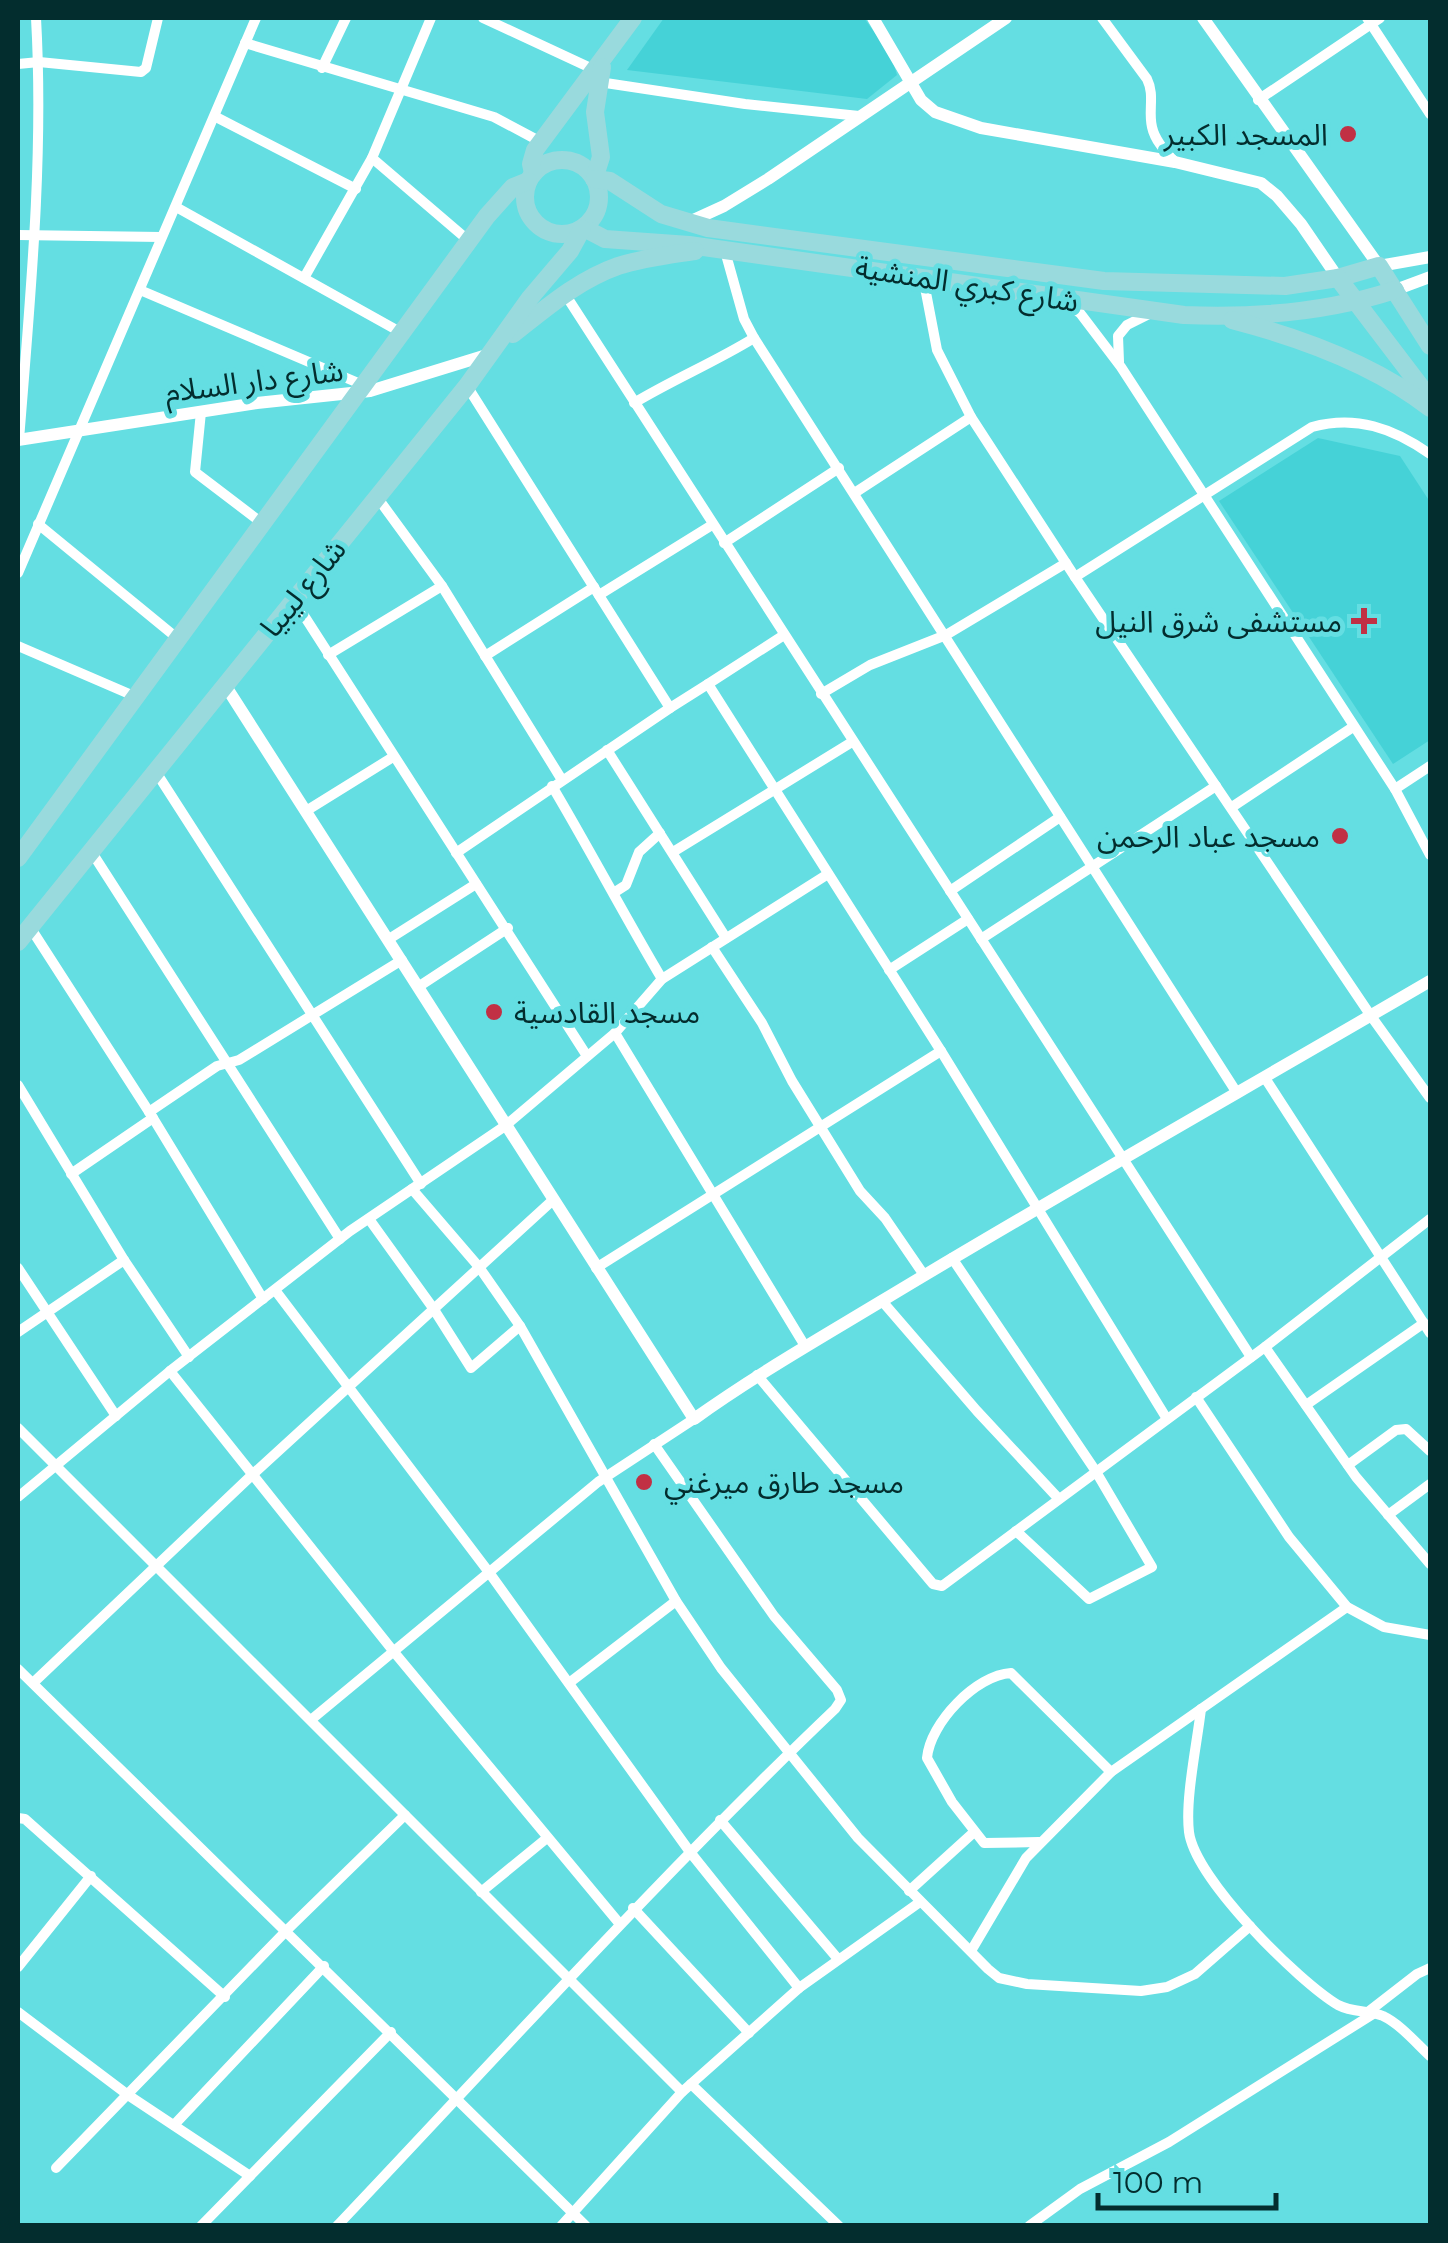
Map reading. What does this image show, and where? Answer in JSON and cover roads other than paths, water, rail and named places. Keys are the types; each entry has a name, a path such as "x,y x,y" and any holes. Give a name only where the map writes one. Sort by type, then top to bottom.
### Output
{"main road":[{"path":"599,70 595,112 601,156 595,179 599,202 592,220 583,228 562,235 541,229 528,212 525,192 532,156 599,70 633,18"},
{"path":"18,858 507,192 553,160 576,162 595,179"},
{"name":"شارع كبري المنشية","path":"595,179 610,180 652,210 725,231 1104,281 1268,287 1338,278 1379,266"},
{"name":"شارع كبري المنشية","path":"583,228 605,239 658,241 1154,312 1222,317 1354,303 1394,290"},
{"name":"شارع ليبيا","path":"24,934 468,386 530,298 570,251 583,228"},
{"path":"495,350 565,294 617,266 705,248"},
{"path":"1379,266 1430,346"},
{"path":"1338,278 1430,399"},
{"path":"1222,317 1313,346 1394,383 1430,408"}],"street":[{"path":"18,440 34,234 39,62 36,18"},
{"path":"18,64 39,62 141,72 146,68 158,18"},
{"path":"18,573 256,18"},
{"path":"322,68 346,18"},
{"path":"304,278 372,158 431,18"},
{"path":"483,18 599,70 745,104 859,116"},
{"path":"873,18 921,100 951,120 1175,162 1261,183 1278,196 1301,224 1338,278"},
{"path":"687,223 740,196 1006,18"},
{"path":"1102,18 1152,88 1152,126 1175,162"},
{"path":"1202,18 1379,266 1430,257"},
{"path":"1258,100 1372,20 1430,114"},
{"path":"246,44 494,117 540,142"},
{"path":"216,116 356,188"},
{"path":"372,158 469,241"},
{"path":"176,206 402,333"},
{"path":"18,235 161,237"},
{"path":"725,251 744,318 754,338 1237,1093"},
{"path":"924,277 937,350 971,416 1075,577 1430,1098"},
{"path":"1394,290 1430,277"},
{"path":"140,290 360,389"},
{"path":"565,294 1251,1357"},
{"path":"1058,298 1080,313 1120,367 1395,790 1430,855"},
{"path":"1120,367 1118,336 1127,325 1154,312"},
{"path":"634,403 677,378 705,368 754,338"},
{"name":"شارع دار السلام","path":"18,440 360,389 495,350"},
{"path":"468,386 670,708"},
{"path":"200,412 195,472 262,524"},
{"path":"856,492 971,416"},
{"path":"1075,577 1312,427 1338,420 1366,423 1393,431 1430,454"},
{"path":"724,543 840,468"},
{"path":"377,497 442,586 485,656 662,978"},
{"path":"38,524 178,638"},
{"path":"485,656 712,526"},
{"path":"822,694 870,665 946,634 1066,562"},
{"path":"328,656 442,586"},
{"path":"294,600 587,1056"},
{"path":"456,852 784,635"},
{"path":"18,646 134,696"},
{"path":"708,684 1167,1418"},
{"path":"225,685 694,1419"},
{"path":"1232,807 1354,727"},
{"path":"672,852 852,742"},
{"path":"607,750 726,938"},
{"path":"306,810 393,757"},
{"path":"1395,790 1430,766"},
{"path":"156,772 416,1187 520,1326 676,1601 720,1668 858,1838 999,1978 1012,1982 1140,1991 1181,1983 1250,1926"},
{"path":"981,939 1216,786"},
{"path":"950,890 1060,817"},
{"path":"615,892 626,885 640,852 660,833"},
{"path":"91,851 340,1239"},
{"path":"18,1497 170,1371 340,1239 506,1126 615,1034 662,978 828,874"},
{"path":"389,939 476,884"},
{"path":"889,970 968,920"},
{"path":"418,987 508,928"},
{"path":"24,934 151,1115 263,1299"},
{"path":"712,946 860,1191 885,1218 924,1274"},
{"path":"72,1174 217,1066 239,1060 402,960"},
{"path":"312,1720 607,1475 756,1375 1122,1156 1430,981"},
{"path":"615,1034 806,1346"},
{"path":"596,1268 940,1051"},
{"path":"1265,1078 1427,1328 1306,1405"},
{"path":"18,1086 124,1260 189,1357"},
{"path":"33,1683 252,1475 552,1200"},
{"path":"369,1219 434,1308 470,1368 520,1326"},
{"path":"756,1375 933,1584 942,1586 1382,1260 1430,1219"},
{"path":"952,1258 1095,1470 1149,1558 1150,1570 1089,1599 1016,1530"},
{"path":"18,1332 124,1260"},
{"path":"18,1268 116,1416"},
{"path":"275,1290 488,1571 690,1852 799,1988"},
{"path":"882,1301 976,1411 1058,1498"},
{"path":"1265,1347 1348,1465 1430,1564"},
{"path":"170,1371 394,1652 619,1923"},
{"path":"1196,1397 1288,1537 1347,1607 1384,1627 1430,1635"},
{"path":"18,1428 568,1979 838,2226"},
{"path":"1348,1465 1396,1430 1406,1429 1430,1452"},
{"path":"337,2226 619,1923 836,1709 840,1695 774,1616 654,1444"},
{"path":"1388,1514 1430,1484"},
{"path":"569,1682 676,1601"},
{"path":"971,1951 1009,1883 1039,1842 1111,1772 1347,1607"},
{"path":"18,1669 575,2211 586,2226"},
{"path":"1039,1842 984,1843 974,1833 928,1766 928,1747 938,1723 949,1711 999,1674 1017,1676 1111,1772"},
{"path":"1201,1710 1188,1821 1190,1837 1209,1876 1250,1926 1306,1980 1339,2006 1388,2019 1430,2056"},
{"path":"56,2168 287,1930 405,1815"},
{"path":"18,1818 25,1819 225,1996"},
{"path":"720,1820 838,1959"},
{"path":"908,1890 974,1833"},
{"path":"481,1892 547,1838"},
{"path":"18,1966 91,1876"},
{"path":"561,2226 686,2088 799,1988 920,1902"},
{"path":"634,1908 749,2033"},
{"path":"174,2126 324,1966"},
{"path":"1029,2226 1080,2189 1169,2142 1371,2013 1430,1968"},
{"path":"18,2012 128,2095 250,2176"},
{"path":"201,2226 391,2032"}],"place":[{"name":"المسجد الكبير","path":"1348,134"},
{"name":"مستشفى شرق النيل","path":"1364,621"},
{"name":"مسجد عباد الرحمن","path":"1340,836"},
{"name":"مسجد القادسية","path":"494,1012"},
{"name":"مسجد طارق ميرغني","path":"644,1482"}]}
